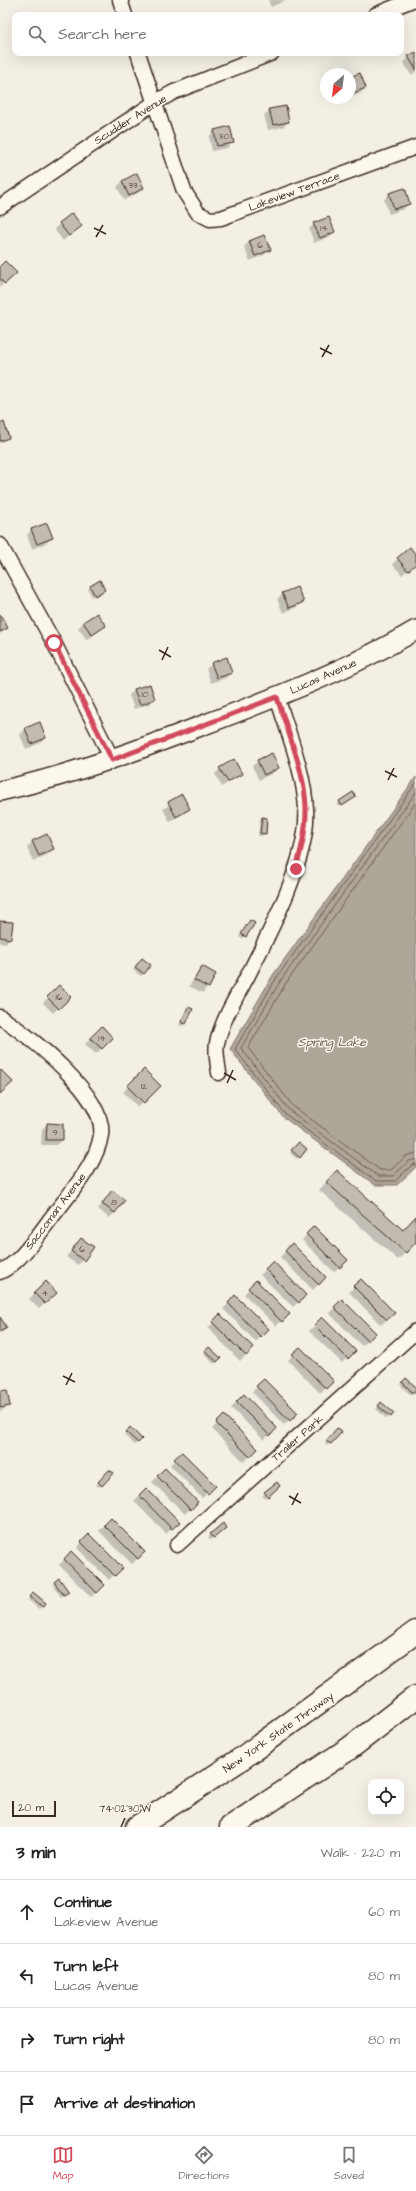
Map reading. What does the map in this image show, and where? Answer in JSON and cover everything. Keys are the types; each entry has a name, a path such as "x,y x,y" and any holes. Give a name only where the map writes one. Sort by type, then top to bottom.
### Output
{"highway":[{"name":"New York State Thruway","path":"137,1827 238,1761 416,1632"},
{"path":"231,1827 350,1748 416,1697"}],"street":[{"path":"120,0 124,12"},
{"path":"382,12 412,0"},
{"name":"Lakeview Terrace","path":"139,56 183,189 198,214 210,219 221,218 416,147"},
{"name":"Scudder Avenue","path":"0,207 154,103 174,92 264,56"},
{"path":"0,545 54,643 112,760"},
{"name":"Lucas Avenue","path":"0,791 43,782 112,760 277,697 384,649 416,630"},
{"path":"219,1073 217,1044 232,1006 263,946 296,869 304,837 306,810 302,779 277,697"},
{"name":"Saccoman Avenue","path":"0,1017 26,1034 64,1068 86,1094 98,1114 101,1131 96,1154 71,1193 17,1260 0,1272"},
{"name":"Trailer Park","path":"177,1545 416,1331"}],"water":[{"name":"Spring Lake","path":"416,777 416,1167 397,1185 375,1185 283,1117 230,1049 273,975"}],"building":[{"path":"416,52 416,70 408,56"},
{"path":"360,73 366,88 356,92 356,75"},
{"path":"286,106 289,122 273,125 269,109"},
{"path":"230,126 234,143 217,146 214,130"},
{"path":"137,173 144,188 129,196 122,181"},
{"path":"405,188 410,204 394,209 389,193"},
{"path":"72,213 82,226 69,236 59,223"},
{"path":"329,217 335,232 320,238 313,223"},
{"path":"264,235 271,250 255,256 249,241"},
{"path":"5,261 17,273 5,284 0,279 0,266"},
{"path":"4,422 9,438 0,441 0,423"},
{"path":"47,523 53,538 37,544 31,529"},
{"path":"410,547 416,555 416,564 408,571 397,558"},
{"path":"100,580 105,590 95,596 90,586"},
{"path":"297,587 304,602 289,608 282,593"},
{"path":"97,613 106,626 92,635 83,622"},
{"path":"0,614 8,628 0,632"},
{"path":"227,657 232,673 217,678 211,663"},
{"path":"150,684 155,699 140,705 134,689"},
{"path":"40,722 46,738 31,744 25,728"},
{"path":"272,753 279,768 264,775 257,760"},
{"path":"234,759 242,774 228,782 219,768"},
{"path":"353,792 356,797 342,806 339,801"},
{"path":"182,794 190,809 176,817 168,802"},
{"path":"262,817 267,818 266,834 260,833"},
{"path":"47,834 54,849 39,856 32,841"},
{"path":"250,920 255,923 246,937 241,934"},
{"path":"0,921 13,922 11,939 0,937"},
{"path":"142,958 151,965 144,974 135,967"},
{"path":"202,966 216,974 209,988 194,980"},
{"path":"59,985 71,997 59,1009 47,997"},
{"path":"188,1007 193,1009 186,1024 181,1022"},
{"path":"102,1026 113,1038 102,1049 90,1038"},
{"path":"144,1069 161,1086 144,1103 127,1086"},
{"path":"1,1070 13,1082 0,1094 0,1071"},
{"path":"47,1123 63,1124 63,1140 46,1140"},
{"path":"299,1142 307,1149 300,1158 291,1150"},
{"path":"337,1170 403,1230 416,1216 416,1242 406,1253 326,1182"},
{"path":"112,1190 125,1200 115,1213 102,1204"},
{"path":"314,1226 348,1260 340,1268 306,1234"},
{"path":"81,1238 94,1247 84,1261 71,1251"},
{"path":"292,1243 326,1277 319,1285 285,1251"},
{"path":"273,1261 306,1295 299,1303 265,1269"},
{"path":"361,1279 395,1313 387,1320 353,1286"},
{"path":"256,1280 290,1314 282,1322 248,1288"},
{"path":"46,1281 57,1293 45,1304 34,1293"},
{"path":"235,1295 269,1329 261,1337 228,1303"},
{"path":"342,1299 376,1333 368,1341 334,1307"},
{"path":"220,1314 254,1348 246,1356 212,1322"},
{"path":"0,1317 7,1328 0,1332"},
{"path":"322,1317 356,1351 348,1359 314,1325"},
{"path":"209,1347 221,1358 217,1362 205,1351"},
{"path":"300,1347 334,1381 326,1389 292,1354"},
{"path":"406,1378 416,1387 414,1394 402,1382"},
{"path":"264,1379 298,1413 290,1421 256,1386"},
{"path":"7,1390 10,1406 0,1408 0,1391"},
{"path":"244,1394 277,1428 270,1436 236,1402"},
{"path":"381,1402 394,1413 391,1417 378,1406"},
{"path":"224,1415 258,1449 250,1457 216,1423"},
{"path":"130,1427 142,1439 138,1443 126,1432"},
{"path":"337,1428 342,1432 331,1444 326,1441"},
{"path":"182,1452 216,1486 208,1494 174,1459"},
{"path":"165,1468 198,1502 191,1510 157,1476"},
{"path":"109,1470 114,1473 102,1486 98,1482"},
{"path":"277,1482 280,1486 268,1497 264,1492"},
{"path":"146,1488 180,1522 172,1529 139,1495"},
{"path":"111,1518 145,1552 138,1559 104,1525"},
{"path":"223,1523 226,1528 214,1538 210,1534"},
{"path":"89,1534 123,1568 115,1576 81,1542"},
{"path":"71,1551 105,1585 97,1593 64,1559"},
{"path":"59,1578 69,1592 64,1595 54,1582"},
{"path":"33,1592 46,1603 43,1607 29,1597"}],"route":[{"path":"54,643 112,760 277,697 302,779 306,810 304,837 296,869"}]}
